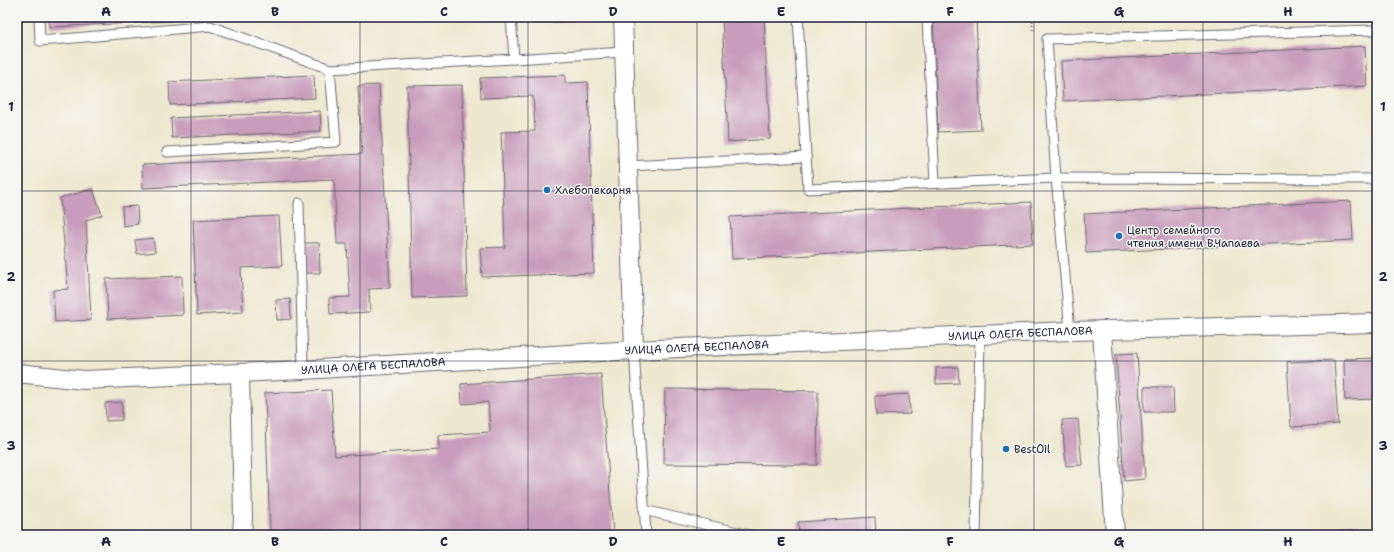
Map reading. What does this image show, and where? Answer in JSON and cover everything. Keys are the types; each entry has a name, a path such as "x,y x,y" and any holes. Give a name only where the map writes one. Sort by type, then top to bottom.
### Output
{"street":[{"path":"623,17 634,350"},
{"name":"УЛИЦА ОЛЕГА БЕСПАЛОВА","path":"17,373 24,375 84,380 303,370 634,350 1070,331 1377,323"},
{"path":"1102,330 1115,535"},
{"path":"240,373 243,518 242,535"}],"lane":[{"path":"39,17 40,41 210,26 330,69 624,52"},
{"path":"511,17 514,59"},
{"path":"798,17 808,188 1056,178 1377,179"},
{"path":"927,17 934,183"},
{"path":"1070,331 1056,178 1047,39 1377,30"},
{"path":"166,152 336,142 330,69"},
{"path":"628,166 806,157"},
{"path":"299,203 303,370"},
{"path":"976,535 980,336"},
{"path":"634,350 646,535"},
{"path":"644,510 750,535"}],"building":[{"path":"49,17 172,17 173,21 49,27"},
{"path":"537,17 575,17 575,21 537,23"},
{"path":"722,17 764,17 770,139 728,142"},
{"path":"933,17 976,17 981,130 938,132"},
{"path":"1365,46 1367,86 1063,101 1061,61"},
{"path":"314,75 315,98 170,105 169,82"},
{"name":"Хлебопекарня","path":"565,75 565,83 588,82 594,273 482,277 480,248 505,247 501,132 535,131 533,96 481,98 480,78"},
{"path":"379,85 390,288 369,289 370,312 330,314 329,298 350,297 347,244 337,244 334,179 143,188 142,165 362,154 358,86"},
{"path":"462,85 467,296 412,298 407,86"},
{"path":"320,111 321,131 172,138 171,118"},
{"path":"93,189 102,215 86,220 91,320 55,322 53,290 68,289 60,198"},
{"path":"1351,201 1353,240 1086,253 1084,214"},
{"path":"1031,202 1033,244 732,259 730,217"},
{"path":"137,206 138,224 123,226 122,207"},
{"path":"279,216 282,266 241,268 243,312 197,315 193,220"},
{"path":"153,238 155,252 137,254 135,240"},
{"path":"303,243 319,243 320,273 303,273"},
{"path":"182,276 183,315 108,319 106,279"},
{"path":"290,299 291,319 277,320 276,300"},
{"path":"1137,353 1145,479 1124,481 1116,354"},
{"path":"1377,358 1377,399 1345,400 1344,359"},
{"path":"1334,360 1338,424 1291,427 1287,362"},
{"path":"958,367 959,383 936,384 936,368"},
{"path":"601,374 613,533 632,532 632,535 270,535 265,393 331,390 335,456 439,449 438,435 490,432 488,402 462,404 461,384"},
{"path":"1144,387 1173,387 1174,412 1144,412"},
{"path":"665,389 818,391 817,465 664,464"},
{"path":"909,394 910,414 876,415 875,396"},
{"path":"122,402 122,420 106,421 105,403"},
{"path":"1078,419 1082,465 1066,466 1062,420"},
{"path":"875,517 876,535 799,535 798,522"},
{"path":"1359,530 1359,535 1333,535 1333,532"}],"place":[{"name":"Хлебопекарня","path":"547,190"},
{"name":"Центр семейного чтения имени В.Чапаева","path":"1119,236"},
{"name":"BestOil","path":"1006,449"}]}
